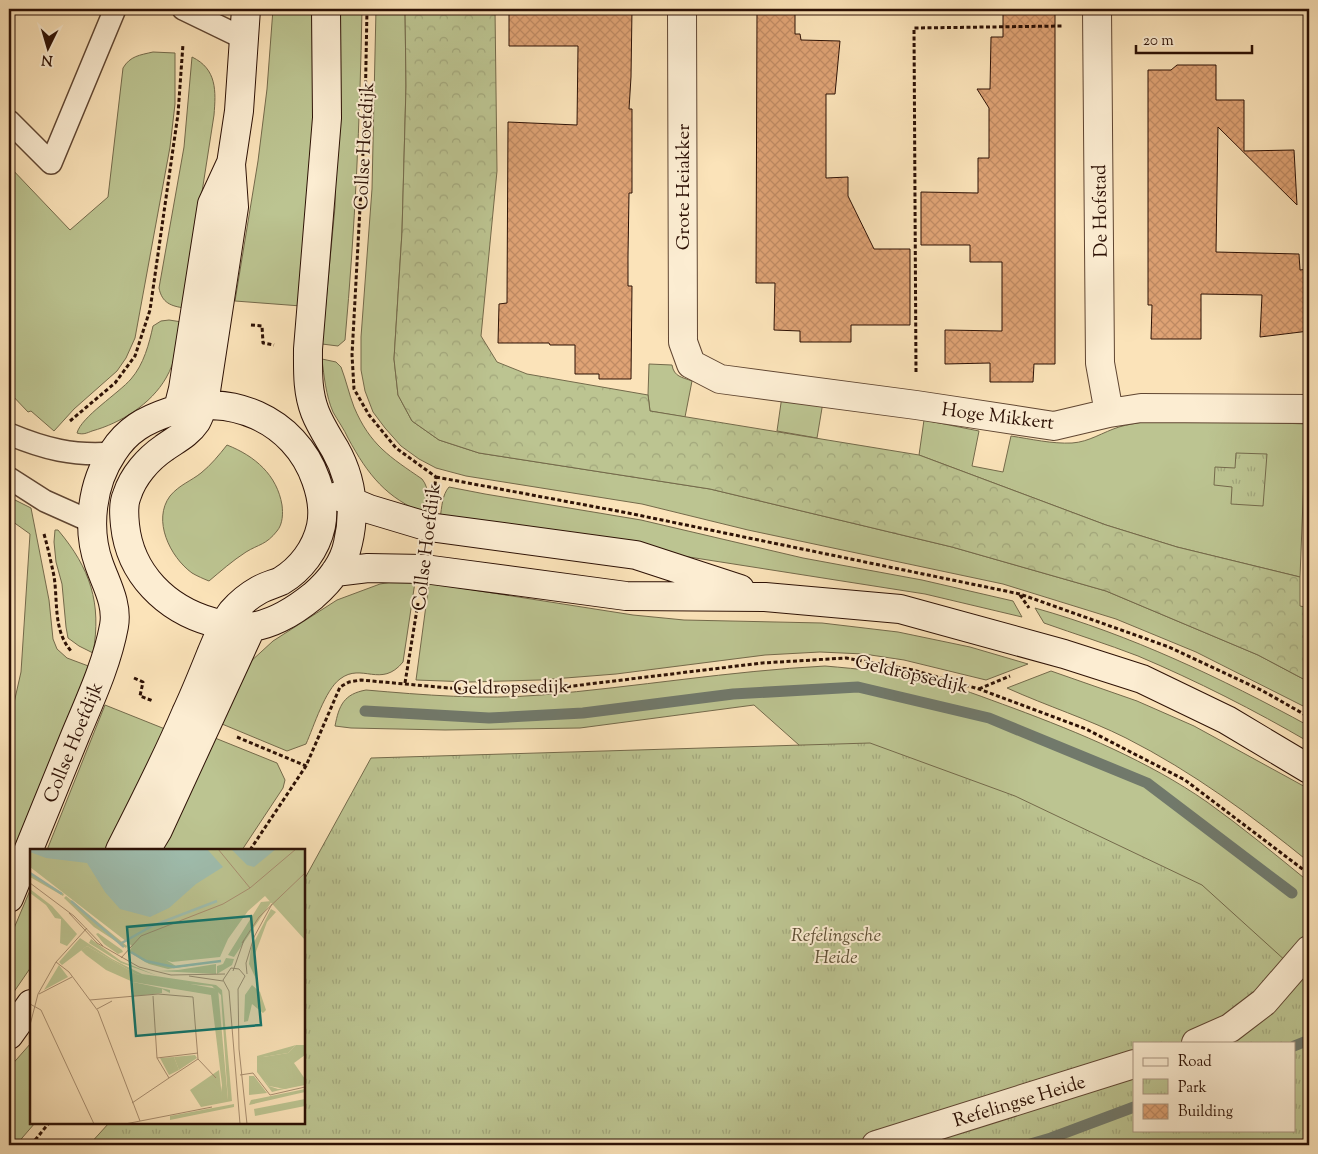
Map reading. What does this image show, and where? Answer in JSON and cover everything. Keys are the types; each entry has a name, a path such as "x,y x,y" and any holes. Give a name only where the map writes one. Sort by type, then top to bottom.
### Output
{"street":[{"path":"120,849 186,715 233,612 260,589 280,581 300,566 313,548 321,527 322,509 319,488 306,457 289,436 273,423 235,407 191,407 234,207 231,164 239,111 246,9"},
{"name":"Collse Hoefdijk","path":"9,898 104,665 115,613 113,602 97,560 92,522 95,494 102,471 121,441 148,419 191,407 196,422 184,434 147,462 135,478 127,495 124,512 126,535 133,557 142,574 156,591 183,612 225,626 242,628 263,625 282,618 302,605 318,591 335,572 348,546 353,513 350,482 344,465 315,414 308,387 308,349 327,118 326,9"},
{"name":"Grote Heiakker","path":"682,9 683,342 691,364"},
{"name":"De Hofstad","path":"1097,17 1100,363 1109,412"},
{"name":"Hoge Mikkert","path":"691,364 720,378 1054,426 1109,412 1141,408 1309,409"},
{"path":"319,488 368,509 429,527 636,556 765,597"},
{"path":"92,522 126,535"},
{"path":"335,572 368,568 424,569 626,596 765,597 900,609 1064,654 1142,679 1227,720 1309,769"},
{"path":"147,849 158,830 252,626"},
{"path":"1198,1042 1230,1028 1264,1002 1309,950"},
{"path":"9,1035 30,1005"},
{"name":"Refelingse Heide","path":"876,1145 1133,1064"}],"lane":[{"path":"9,121 51,164 116,9"},
{"path":"183,9 245,39"},
{"path":"9,434 58,450 88,454 112,453"},
{"path":"9,478 45,501 92,522"}],"path":[{"name":"Collse Hoefdijk","path":"367,9 365,115 352,355 354,388 370,415 396,448 436,477 429,527"},
{"path":"916,405 914,28 1097,17"},
{"path":"436,477 628,513 1020,594"},
{"name":"Collse Hoefdijk","path":"405,683 424,569"},
{"name":"Geldropsedijk","path":"405,683 471,690 548,689 762,663 846,658 913,670 979,689 1086,729 1185,780 1309,874"},
{"path":"251,849 306,766 340,687 348,682 361,680 405,683"},
{"path":"31,1145 48,1124"}],"green space":[{"path":"273,9 316,9 311,183 301,306 235,301 258,161 267,89"},
{"path":"339,9 362,9 352,257 345,340 338,346 322,344 335,207"},
{"path":"376,9 405,9 406,86 402,232 394,359 398,395 412,421 439,440 479,453 710,489 952,547 1106,591 1258,655 1309,682 1309,709 1196,652 1116,619 1003,584 748,530 642,504 466,476 436,468 401,446 373,412 365,391 361,370 361,337 372,189"},
{"path":"405,9 495,9 497,171 481,336 497,362 527,374 648,395 650,411 919,455 1106,525 1177,547 1300,577 1300,606 1309,608 1309,682 1258,655 1106,591 952,547 710,489 479,453 439,440 412,421 398,395 394,359 402,232 406,86"},
{"path":"153,52 175,53 175,104 170,147 135,338 126,358 117,371 74,409 54,431 31,411 28,412 9,392 9,166 70,230 108,197 123,68 132,58"},
{"path":"192,57 200,62 210,74 215,89 215,106 184,308 168,303 162,297 159,288 184,147"},
{"path":"161,321 182,322 172,365 160,387 144,404 124,418 87,433 77,433 85,420 136,373 145,354 153,326"},
{"path":"322,359 336,362 341,367 354,407 374,441 391,457 425,483 428,500 426,514 412,508 389,493 363,463 333,412 327,393"},
{"path":"649,364 672,365 677,374 692,381 685,417 650,411 648,395"},
{"path":"782,396 823,402 817,438 777,431"},
{"path":"1172,419 1306,424 1300,577 1177,547 1106,525 919,455 924,420 979,431 972,466 1003,472 1011,436 1049,442 1072,443 1096,437 1125,425"},
{"path":"227,445 247,455 270,476 279,494 282,505 282,518 279,528 273,536 241,555 209,581 192,573 177,558 166,538 163,516 170,496 205,470"},
{"path":"1236,453 1267,454 1263,506 1231,504 1232,487 1214,485 1215,467 1235,468"},
{"path":"449,487 641,520 803,558 922,580 1013,601 1022,617 925,594 440,518 444,497"},
{"path":"9,497 31,508 49,600 53,639 57,649 67,658 91,667 9,871 9,725 21,672 30,534 9,519"},
{"path":"55,530 58,530 78,558 86,572 91,587 96,618 93,653 68,638 62,584 56,562"},
{"path":"404,580 415,582 403,662 395,670 387,674 356,673 348,674 340,679 329,691 306,744 287,751 222,724 249,663 273,641 337,600 380,584"},
{"path":"429,583 633,615 684,620 822,623 898,632 970,647 1028,664 986,680 904,660 864,654 820,652 765,655 616,674 540,680 470,682 416,680"},
{"path":"1035,608 1106,631 1175,659 1243,691 1309,726 1309,742 1182,675 1138,656 1044,623"},
{"path":"825,666 902,675 938,683 960,689 1038,718 1088,738 1137,761 1207,802 1309,882 1309,935 1265,982 1133,1042 754,705 580,728 445,730 335,726 338,712 344,702 352,694 366,690 453,696 541,695 789,668"},
{"path":"1051,671 1137,701 1194,726 1309,789 1309,862 1221,795 1151,751 1097,725 1007,688"},
{"path":"105,705 165,729 120,826 107,849 47,849"},
{"path":"215,738 277,763 285,780 283,788 243,849 160,849"},
{"name":"Refelingsche Heide","path":"870,743 1015,796 1202,885 1309,982 1309,1145 89,1145 108,1124 305,1124 305,878 371,758"},
{"path":"30,890 30,968 9,999 9,940"},
{"path":"30,1044 30,1124 34,1124 16,1145 9,1145 9,1068"}],"building":[{"path":"509,9 632,9 629,109 632,109 632,193 629,193 628,256 628,286 632,286 631,379 599,379 599,374 575,374 575,345 498,343 499,304 507,303 508,122 577,125 578,46 509,46"},
{"path":"757,9 795,9 795,34 800,34 801,40 840,41 835,94 826,94 826,178 848,177 848,196 874,249 910,249 910,325 851,325 851,342 800,342 800,331 774,330 775,283 756,283"},
{"path":"1003,9 1055,9 1055,364 1034,364 1033,382 990,382 990,363 945,364 945,330 1002,331 1002,262 970,262 970,245 921,245 921,192 978,193 978,158 989,158 989,108 977,89 990,89 991,37 1003,37"},
{"path":"1177,65 1216,65 1216,100 1244,100 1244,151 1294,150 1297,205 1218,127 1216,252 1299,254 1300,270 1309,269 1309,331 1260,337 1262,295 1201,294 1201,339 1151,339 1152,305 1148,305 1148,70 1171,70"}],"waterway":[{"path":"365,711 489,718 583,713 733,694 858,687 989,718 1147,783 1292,893"},
{"path":"1296,1045 1309,1040"},
{"path":"1027,1145 1133,1107"}]}
